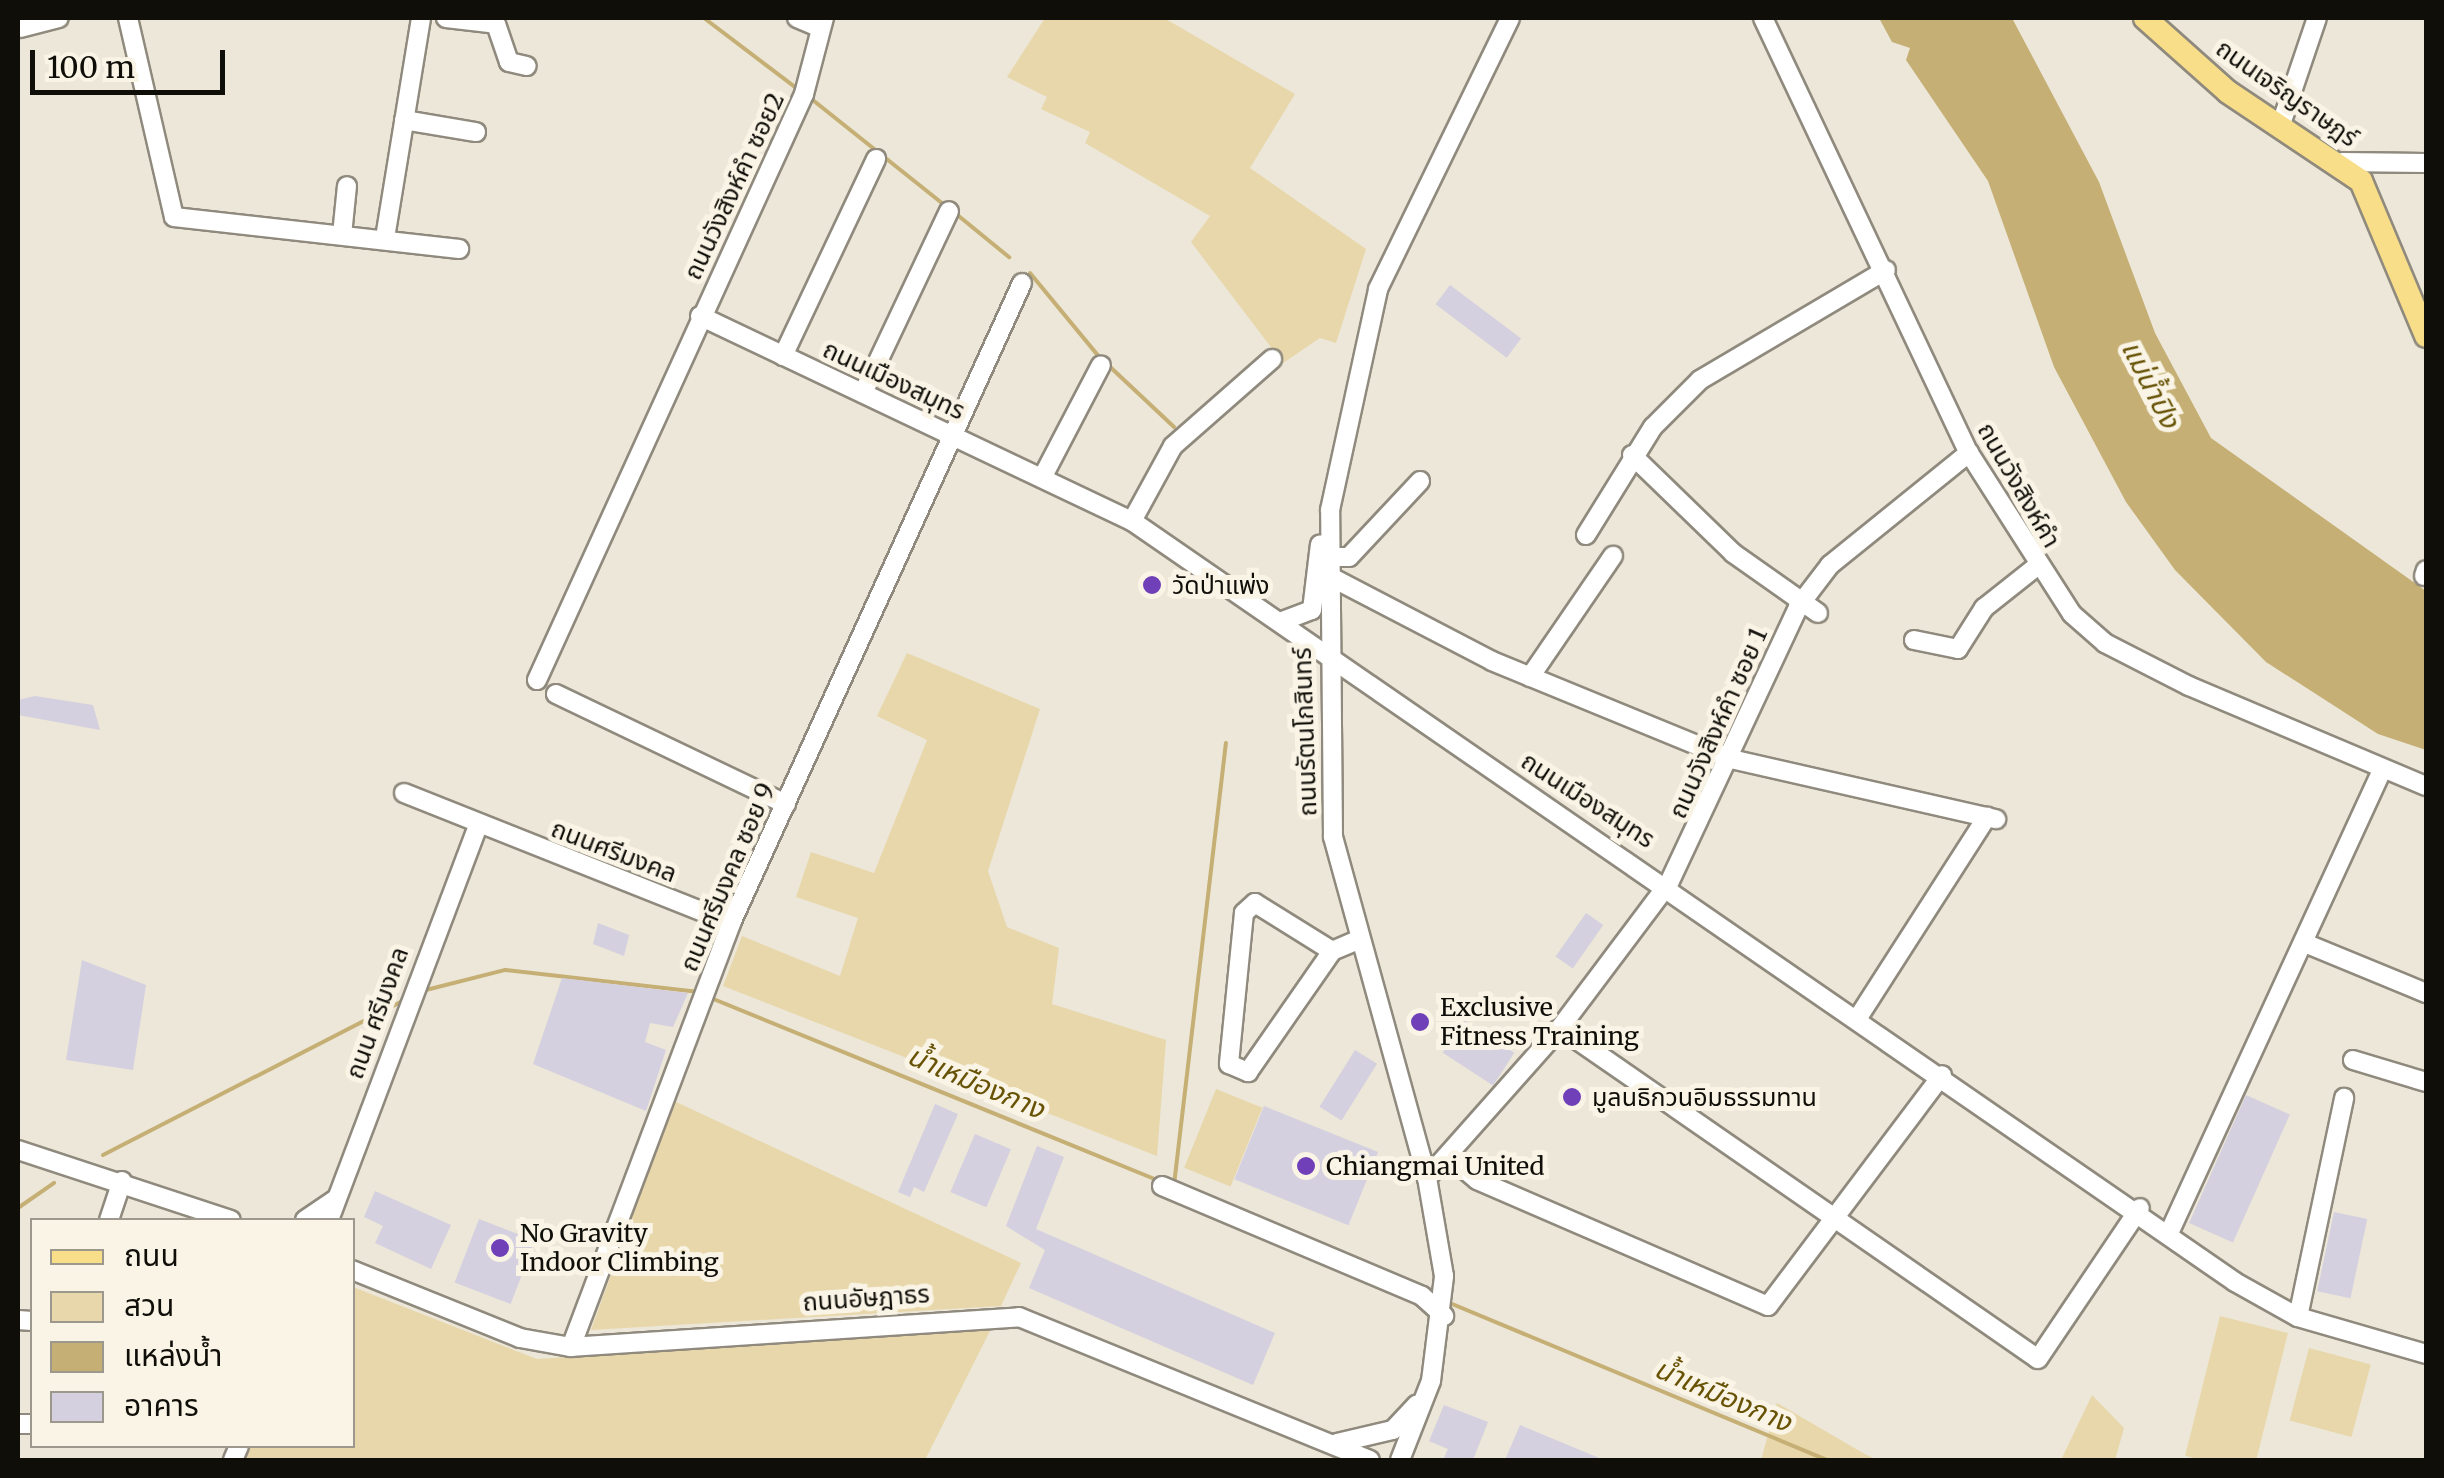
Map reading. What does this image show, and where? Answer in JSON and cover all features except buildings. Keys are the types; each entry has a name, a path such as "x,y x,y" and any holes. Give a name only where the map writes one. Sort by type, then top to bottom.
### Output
{"main road":[{"name":"ถนนเจริญราษฎร์","path":"2148,19 2280,126 2342,162 2372,201 2426,336"}],"street":[{"path":"20,28 59,18"},
{"path":"128,18 174,217 459,248"},
{"path":"385,238 421,18"},
{"path":"446,18 496,24 510,62 527,66"},
{"path":"798,18 822,23"},
{"path":"1508,22 1527,18"},
{"name":"ถนนวังสิงห์คำ","path":"1763,18 1886,270 1969,453 2037,566 2106,643 2382,770 2426,786"},
{"path":"2280,126 2316,18"},
{"name":"ถนนรัตนโกสินทร์","path":"1400,1460 1429,1387 1445,1311 1441,1254 1427,1178 1356,941 1332,836 1327,654 1330,510 1378,289 1508,22"},
{"name":"ถนนวังสิงห์คำ ซอย2","path":"537,680 804,94 822,23"},
{"path":"404,120 476,132"},
{"path":"784,356 876,159"},
{"path":"2342,162 2426,163"},
{"path":"342,234 347,186"},
{"path":"863,393 949,211"},
{"path":"1586,535 1632,455 1721,363 1886,270"},
{"name":"ถนนศรีมงคล ซอย 9","path":"571,1347 731,923 1022,283"},
{"name":"ถนนเมืองสมุทร","path":"700,316 1132,521 1670,883 1942,1075 2298,1317 2426,1354"},
{"path":"1132,521 1173,446 1272,359"},
{"path":"1042,478 1102,366"},
{"name":"ถนนวังสิงห์คำ ซอย 1","path":"1427,1178 1450,1157 1560,1028 1670,883 1731,759 1798,607 1830,565 1969,453"},
{"path":"1632,455 1798,607 1818,613"},
{"path":"1327,566 1348,557 1420,482"},
{"path":"1280,622 1312,610 1330,510"},
{"path":"1530,677 1612,556"},
{"path":"1327,566 1530,677 1731,759 1991,818 1859,1016"},
{"path":"1914,640 1958,649 1984,608 2037,566"},
{"path":"556,694 786,804"},
{"path":"2170,1231 2307,944 2382,770"},
{"name":"ถนนศรีมงคล","path":"404,793 478,826 731,923"},
{"name":"ถนน ศรีมงคล","path":"330,1218 416,978 478,826"},
{"path":"1332,951 1255,903 1244,913 1229,1064 1248,1072 1272,1048 1332,951 1356,941"},
{"path":"2307,944 2426,993"},
{"path":"1560,1028 2038,1359 2140,1208"},
{"path":"2352,1060 2426,1082"},
{"path":"1450,1157 1476,1180 1768,1306 1838,1220 1942,1075"},
{"path":"2298,1317 2344,1098"},
{"path":"18,1150 225,1218"},
{"path":"110,1218 122,1181"},
{"path":"1162,1186 1422,1296 1445,1311"},
{"path":"308,1218 337,1198"},
{"path":"337,1198 337,1218"},
{"path":"355,1257 380,1281"},
{"name":"ถนนอัษฎาธร","path":"355,1271 520,1338 571,1347 1019,1317 1370,1460"},
{"path":"355,1282 380,1281"},
{"path":"1330,1444 1393,1430 1429,1387"},
{"path":"1330,1444 1348,1460"}],"green space":[{"path":"1045,18 1164,18 1295,94 1250,168 1366,249 1336,343 1320,338 1283,363 1191,242 1210,216 1085,143 1090,132 1041,109 1047,97 1007,77"},
{"path":"907,653 1040,709 988,871 1007,927 1059,948 1052,1004 1166,1040 1157,1156 723,986 742,936 840,976 858,918 796,897 811,852 874,873 927,740 877,716"},
{"path":"1216,1089 1262,1108 1231,1187 1184,1168"},
{"path":"674,1101 1021,1263 1001,1306 591,1330"},
{"path":"355,1288 537,1359 991,1329 925,1460 243,1460 248,1448 355,1448"},
{"path":"2220,1316 2288,1333 2256,1460 2202,1460 2185,1456"},
{"path":"2309,1348 2371,1365 2351,1437 2290,1420"},
{"path":"2092,1395 2124,1428 2115,1460 2061,1460"},
{"path":"1777,1403 1863,1453 1877,1460 1761,1460"}],"water":[{"name":"แม่น้ำปิง","path":"1879,18 2012,18 2099,182 2155,333 2211,438 2426,591 2426,750 2378,734 2266,662 2175,570 2126,502 2054,367 1988,181 1906,60 1910,48 1892,42"}],"waterway":[{"path":"704,18 795,87"},
{"path":"814,101 947,207"},
{"path":"955,213 1009,257"},
{"path":"1030,273 1100,358"},
{"path":"1107,364 1174,427"},
{"path":"1174,1185 1226,743"},
{"name":"น้ำเหมืองกาง","path":"422,991 505,970 697,992"},
{"name":"น้ำเหมืองกาง","path":"711,998 1160,1181"},
{"name":"น้ำเหมืองกาง","path":"103,1155 405,1000"},
{"name":"น้ำเหมืองกาง","path":"18,1208 54,1183"},
{"name":"น้ำเหมืองกาง","path":"1445,1301 1827,1460"}],"place":[{"name":"วัดป่าแพ่ง","path":"1152,585"},
{"name":"Exclusive Fitness Training","path":"1420,1022"},
{"name":"มูลนธิกวนอิมธรรมทาน","path":"1572,1097"},
{"name":"Chiangmai United","path":"1306,1166"},
{"name":"No Gravity Indoor Climbing","path":"500,1248"}]}
